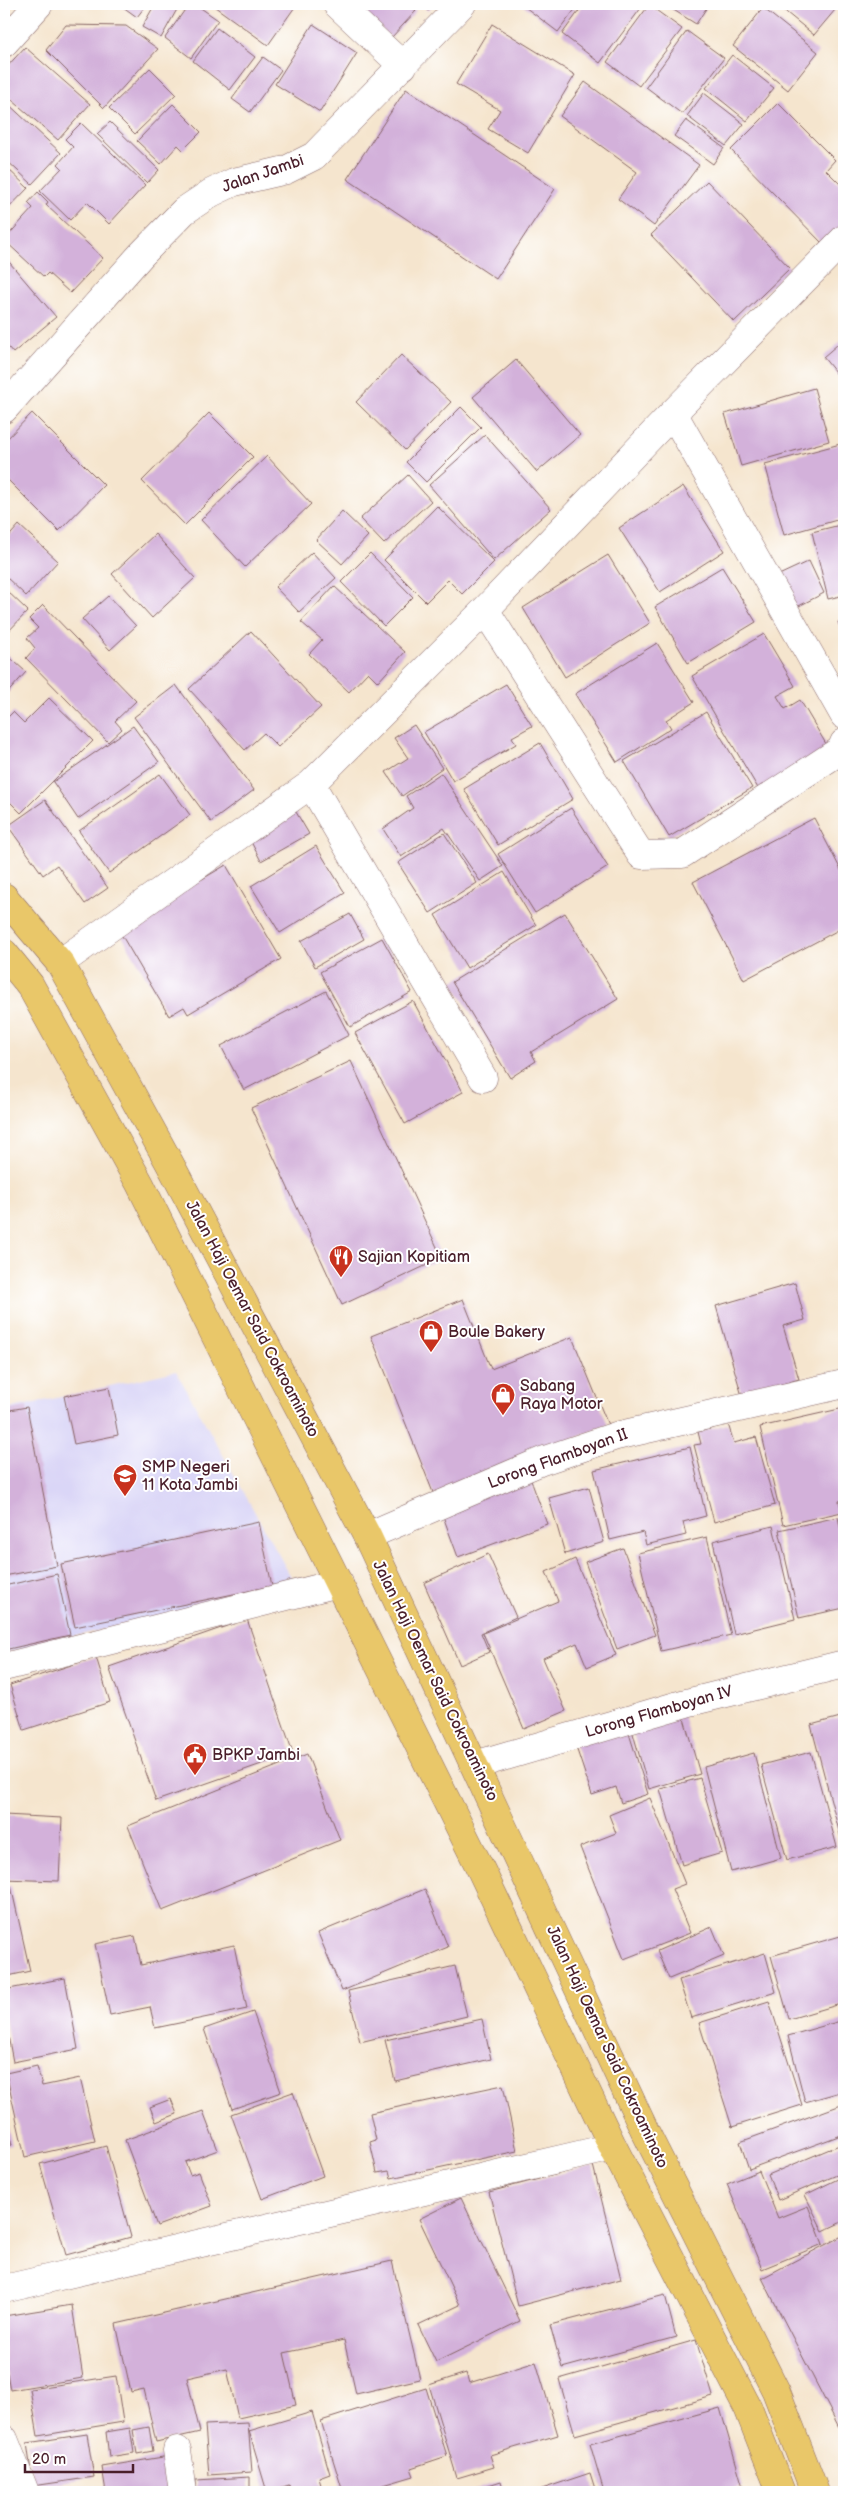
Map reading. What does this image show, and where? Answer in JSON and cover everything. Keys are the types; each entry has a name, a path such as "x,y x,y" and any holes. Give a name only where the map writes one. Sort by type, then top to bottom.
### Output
{"main road":[{"name":"Jalan Haji Oemar Said Cokroaminoto","path":"4,897 60,963 170,1164 367,1536 379,1567 476,1765 645,2131 776,2391 815,2492"},
{"path":"4,953 30,986 140,1184 481,1870 613,2147 748,2408 781,2492"},
{"path":"140,1184 170,1164"},
{"path":"340,1583 379,1567"},
{"path":"481,1870 517,1856"}],"street":[{"path":"4,43 39,4"},
{"path":"338,4 403,66"},
{"name":"Jalan Jambi","path":"4,409 141,255 184,211 211,193 234,182 286,170 314,156 462,4"},
{"path":"60,963 311,784 485,610 673,413 844,239"},
{"path":"673,413 844,715"},
{"path":"485,610 641,854 682,854 841,750 844,743"},
{"path":"311,784 483,1078"},
{"name":"Lorong Flamboyan II","path":"367,1536 542,1461 616,1436 844,1384"},
{"path":"4,1667 340,1583"},
{"name":"Lorong Flamboyan IV","path":"476,1765 686,1702 844,1664"},
{"path":"4,2289 613,2147"},
{"path":"4,2440 25,2492"},
{"path":"177,2450 183,2492"}],"shaded area":[{"name":"SMP Negeri 11 Kota Jambi","path":"176,1371 295,1584 4,1653 4,1410"}],"building":[{"path":"119,4 147,4 137,17"},
{"path":"155,4 180,4 161,38 142,27"},
{"path":"189,4 195,4 218,20 191,58 165,38"},
{"path":"211,4 297,4 268,45"},
{"path":"353,4 408,4 416,11 391,38"},
{"path":"421,4 435,4 428,11"},
{"path":"521,4 579,4 558,32"},
{"path":"584,4 644,4 600,63 562,34"},
{"path":"664,4 709,4 696,24"},
{"path":"776,4 840,4 814,35"},
{"path":"649,5 682,29 639,86 607,62"},
{"path":"763,8 818,52 788,90 733,46"},
{"path":"313,24 357,53 320,112 275,84"},
{"path":"492,24 575,75 528,153 488,129 500,110 456,84"},
{"path":"66,25 126,26 158,49 104,108 46,50"},
{"path":"217,28 255,57 230,90 193,61"},
{"path":"687,31 724,58 682,114 646,87"},
{"path":"25,47 90,104 58,140 4,93 4,70"},
{"path":"732,55 774,88 747,121 706,88"},
{"path":"263,57 281,70 250,112 232,99"},
{"path":"150,68 176,94 135,134 109,108"},
{"path":"585,82 699,165 654,226 618,199 637,172 560,116"},
{"path":"406,89 555,189 496,279 347,179"},
{"path":"704,93 744,124 726,146 687,116"},
{"path":"4,100 61,153 32,184 4,158"},
{"path":"778,103 835,160 826,170 844,188 844,223 823,244 731,150"},
{"path":"173,104 201,132 183,150 178,145 161,164 137,141"},
{"path":"686,120 724,148 713,164 674,136"},
{"path":"110,122 159,170 147,183 97,134"},
{"path":"81,123 145,185 109,224 87,202 70,220 40,191 62,168 58,164 73,147 65,139"},
{"path":"4,165 28,188 4,213"},
{"path":"707,181 790,268 734,322 651,235"},
{"path":"38,192 48,202 46,205 103,258 70,293 48,273 44,277 4,240 33,208 28,203"},
{"path":"4,256 56,317 13,353 4,342"},
{"path":"844,339 844,383 823,357"},
{"path":"401,355 451,402 405,450 356,402"},
{"path":"516,360 580,435 537,472 473,397"},
{"path":"814,388 829,441 741,466 725,414"},
{"path":"461,407 481,427 426,482 406,462"},
{"path":"32,413 104,485 59,531 4,476 4,442"},
{"path":"209,413 253,457 185,525 142,481"},
{"path":"485,435 551,509 494,560 429,485"},
{"path":"844,443 844,518 784,535 765,464"},
{"path":"267,456 311,504 245,567 201,520"},
{"path":"408,475 431,501 384,544 360,519"},
{"path":"683,486 724,551 660,592 619,528"},
{"path":"437,506 494,562 462,594 448,580 426,602 384,560"},
{"path":"342,511 368,536 342,564 316,540"},
{"path":"844,524 844,595 828,599 812,532"},
{"path":"19,525 58,561 26,596 4,575 4,542"},
{"path":"155,534 195,578 152,618 112,574"},
{"path":"312,552 336,578 299,612 275,587"},
{"path":"370,553 413,597 384,626 341,582"},
{"path":"608,555 650,623 565,677 523,608"},
{"path":"809,561 824,593 795,608 779,575"},
{"path":"722,567 756,622 688,663 655,607"},
{"path":"334,586 405,652 378,682 368,672 349,692 309,654 322,640 301,622"},
{"path":"4,588 28,611 4,636"},
{"path":"108,596 136,626 110,650 82,619"},
{"path":"43,605 136,701 115,721 122,729 108,742 26,658 35,648 27,638 38,628 29,619"},
{"path":"844,619 844,637 838,622"},
{"path":"251,631 321,707 278,747 264,733 245,750 189,689"},
{"path":"764,634 795,686 777,696 785,709 800,700 829,749 759,790 692,676"},
{"path":"657,643 694,702 666,720 671,728 617,762 575,694"},
{"path":"4,652 26,672 4,697"},
{"path":"506,684 532,726 512,737 516,744 453,781 424,732"},
{"path":"176,685 254,790 211,822 134,717"},
{"path":"49,698 93,741 21,813 4,796 4,721 13,712 24,723"},
{"path":"706,712 752,788 669,837 624,761"},
{"path":"414,725 442,768 402,796 386,772 408,758 394,738"},
{"path":"133,726 159,762 78,819 53,782"},
{"path":"540,743 573,799 498,845 464,789"},
{"path":"441,773 503,866 480,881 444,828 401,857 383,829 413,808 406,796"},
{"path":"160,774 190,815 109,873 79,831"},
{"path":"45,800 108,888 85,904 57,865 43,875 8,826"},
{"path":"571,808 608,867 535,913 498,854"},
{"path":"296,812 309,834 261,861 249,838"},
{"path":"814,818 844,876 844,927 744,980 693,882"},
{"path":"444,833 477,883 430,913 398,863"},
{"path":"316,846 345,893 280,933 251,886"},
{"path":"226,865 281,959 188,1014 184,1007 169,1016 118,929"},
{"path":"504,872 536,925 467,968 435,915"},
{"path":"565,913 618,999 531,1052 536,1061 510,1078 452,982"},
{"path":"350,914 364,939 315,967 301,941"},
{"path":"382,938 412,992 350,1027 320,972"},
{"path":"326,991 349,1035 244,1090 221,1046"},
{"path":"413,1001 463,1092 405,1124 355,1033"},
{"path":"351,1061 442,1258 342,1305 251,1108"},
{"path":"795,1283 805,1320 783,1326 799,1379 742,1396 716,1306"},
{"name":"Sabang Raya Motor","path":"463,1299 491,1369 572,1337 608,1425 434,1495 371,1336"},
{"path":"109,1387 118,1435 74,1444 64,1396"},
{"path":"27,1407 57,1566 4,1576 4,1411"},
{"path":"844,1408 844,1500 839,1501 842,1512 783,1525 760,1427"},
{"path":"728,1424 734,1443 756,1437 775,1505 714,1522 694,1445 701,1444 698,1432"},
{"path":"690,1447 706,1516 683,1522 686,1535 646,1545 643,1532 610,1540 594,1470"},
{"path":"529,1475 547,1524 458,1557 440,1508"},
{"path":"589,1487 604,1542 565,1554 549,1498"},
{"path":"838,1517 844,1545 844,1608 799,1618 779,1530"},
{"path":"259,1522 272,1586 75,1627 61,1564"},
{"path":"773,1526 795,1619 734,1634 713,1541"},
{"path":"707,1537 731,1635 661,1651 638,1553"},
{"path":"623,1548 655,1635 617,1649 585,1562"},
{"path":"488,1554 516,1617 481,1633 489,1652 460,1665 424,1583"},
{"path":"575,1559 616,1655 587,1667 577,1643 543,1658 566,1711 524,1729 483,1633 558,1601 546,1572"},
{"path":"57,1574 70,1635 4,1650 4,1586"},
{"path":"247,1619 293,1753 156,1801 109,1667"},
{"path":"96,1657 110,1702 24,1730 10,1685"},
{"path":"683,1715 700,1774 649,1789 632,1730"},
{"path":"844,1716 844,1850 811,1725"},
{"path":"627,1727 648,1794 621,1803 616,1787 592,1795 575,1744"},
{"path":"811,1752 837,1847 787,1860 761,1765"},
{"path":"754,1753 781,1858 731,1872 704,1767"},
{"path":"307,1754 340,1840 162,1911 128,1826"},
{"path":"700,1778 722,1853 682,1865 660,1789"},
{"path":"650,1798 685,1884 672,1889 690,1933 624,1959 580,1847 616,1833 609,1815"},
{"path":"4,1815 62,1818 59,1881 4,1879"},
{"path":"11,1886 30,1971 4,1977 4,1887"},
{"path":"425,1889 448,1947 342,1991 318,1933"},
{"path":"712,1927 724,1956 669,1979 657,1951"},
{"path":"844,1935 844,2003 789,2019 771,1956"},
{"path":"135,1936 141,1965 234,1945 247,2009 155,2028 150,2007 110,2015 95,1944"},
{"path":"765,1953 776,1992 691,2018 679,1980"},
{"path":"455,1966 467,2016 360,2042 348,1991"},
{"path":"65,1978 78,2049 13,2062 4,2014 4,1990"},
{"path":"769,2001 802,2105 732,2127 699,2023"},
{"path":"253,2012 281,2092 232,2109 204,2029"},
{"path":"482,2019 491,2059 395,2081 385,2040"},
{"path":"844,2020 844,2091 805,2102 788,2036"},
{"path":"37,2066 42,2086 80,2078 95,2141 25,2157 6,2073"},
{"path":"503,2085 517,2151 391,2178 389,2171 377,2173 370,2142 376,2140 370,2113"},
{"path":"293,2092 323,2176 262,2199 231,2114"},
{"path":"171,2099 177,2114 156,2122 150,2107"},
{"path":"844,2104 844,2134 749,2169 740,2142"},
{"path":"203,2111 218,2150 185,2162 190,2175 199,2172 212,2206 157,2226 125,2140"},
{"path":"4,2112 12,2145 4,2146"},
{"path":"844,2143 844,2172 778,2200 768,2175"},
{"path":"106,2146 131,2237 66,2255 40,2164"},
{"path":"593,2165 621,2279 518,2306 489,2192"},
{"path":"759,2171 778,2218 808,2206 823,2244 762,2269 727,2184"},
{"path":"840,2178 844,2186 844,2221 823,2231 805,2195"},
{"path":"461,2198 520,2321 436,2362 418,2325 460,2305 419,2219"},
{"path":"844,2235 844,2437 762,2278"},
{"path":"392,2261 420,2379 356,2394 344,2340 284,2353 296,2405 238,2418 227,2369 187,2378 200,2432 156,2442 144,2389 131,2392 116,2324"},
{"path":"665,2295 676,2337 562,2368 550,2325"},
{"path":"72,2305 83,2378 10,2390 7,2373 4,2373 4,2316"},
{"path":"696,2340 713,2396 575,2435 559,2379"},
{"path":"536,2362 558,2435 490,2455 494,2467 457,2478 429,2385 466,2373 469,2383"},
{"path":"116,2376 123,2422 38,2436 30,2389"},
{"path":"426,2388 447,2456 411,2468 414,2476 370,2489 371,2492 343,2492 321,2421"},
{"path":"720,2408 743,2487 726,2492 604,2492 590,2444"},
{"path":"312,2412 330,2474 319,2478 323,2492 291,2492 289,2485 267,2492 249,2431"},
{"path":"248,2423 252,2472 209,2475 205,2425"},
{"path":"149,2427 153,2451 137,2454 133,2430"},
{"path":"130,2428 134,2453 109,2457 106,2432"},
{"path":"87,2434 94,2477 33,2486 27,2443"},
{"path":"169,2456 174,2492 106,2492 102,2467"},
{"path":"590,2473 596,2492 533,2492"},
{"path":"250,2477 250,2492 196,2492 196,2480"},
{"path":"501,2481 504,2492 467,2492"}],"place":[{"name":"Sajian Kopitiam","path":"341,1278"},
{"name":"Boule Bakery","path":"431,1353"},
{"name":"Sabang Raya Motor","path":"503,1416"},
{"name":"SMP Negeri 11 Kota Jambi","path":"125,1497"},
{"name":"BPKP Jambi","path":"195,1776"}]}
